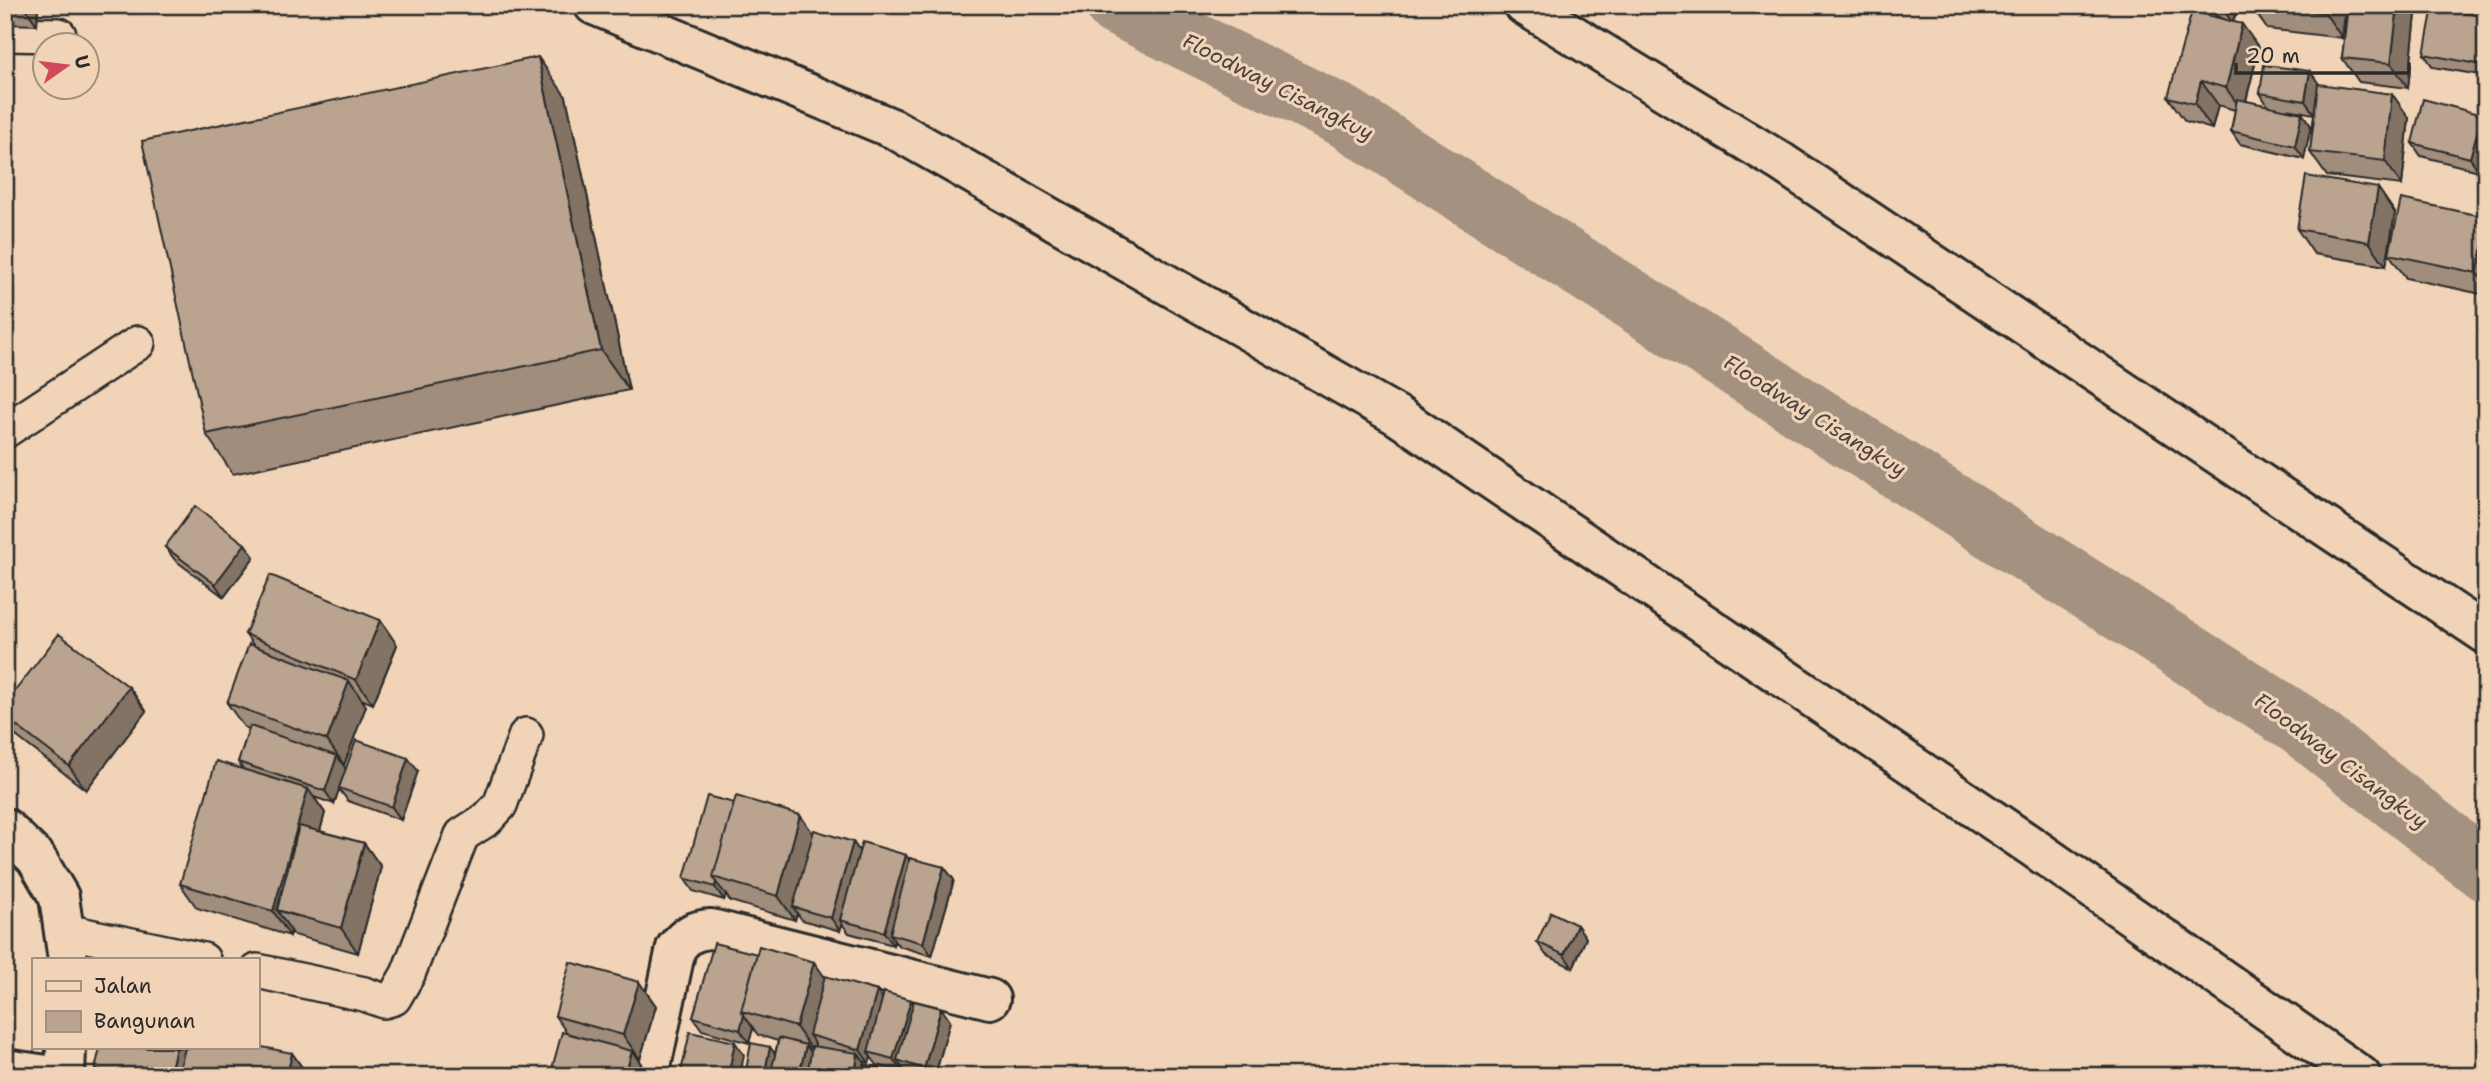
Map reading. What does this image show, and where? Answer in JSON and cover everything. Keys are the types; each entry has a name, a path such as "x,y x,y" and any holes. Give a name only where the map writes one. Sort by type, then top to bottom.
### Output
{"street":[{"path":"594,5 894,129 1398,416 2034,848 2361,1076"},
{"path":"1524,5 1781,162 2486,634"},
{"path":"5,828 36,858 59,897 66,946"},
{"path":"649,1076 676,948 695,930 711,929 990,999"},
{"path":"65,1076 66,1050"},
{"path":"5,1069 54,1076"}],"lane":[{"path":"5,34 32,34"},
{"path":"5,431 138,343"},
{"path":"259,971 364,994 384,1001 394,998 408,974 462,835 487,819 500,805 526,735"},
{"path":"66,946 184,958"}],"building":[{"path":"2259,5 2326,5 2325,13"},
{"path":"2348,5 2398,5 2391,63 2342,58"},
{"path":"2433,7 2486,17 2483,65 2424,54"},
{"path":"2192,11 2242,24 2226,88 2201,81 2195,104 2168,97"},
{"path":"538,57 601,350 206,434 142,141"},
{"path":"2264,65 2310,71 2305,101 2260,93"},
{"path":"2318,84 2392,94 2385,161 2310,152"},
{"path":"2237,99 2302,113 2295,146 2231,131"},
{"path":"2423,99 2482,115 2470,158 2412,143"},
{"path":"2306,176 2378,188 2369,242 2297,229"},
{"path":"2401,199 2486,217 2486,233 2477,273 2389,254"},
{"path":"195,506 245,544 215,584 165,547"},
{"path":"270,575 380,620 356,680 245,634"},
{"path":"59,634 129,687 69,766 5,717 5,704"},
{"path":"249,644 349,681 327,740 227,703"},
{"path":"250,726 337,756 325,791 238,762"},
{"path":"356,740 408,758 392,807 339,788"},
{"path":"216,761 308,789 273,911 180,884"},
{"path":"707,796 734,803 713,877 715,887 684,878"},
{"path":"736,796 800,815 778,896 713,877"},
{"path":"299,826 364,843 341,928 277,910"},
{"path":"814,830 853,842 831,918 793,907"},
{"path":"862,842 906,855 884,932 840,920"},
{"path":"910,858 944,867 923,943 890,934"},
{"path":"1551,912 1577,925 1564,955 1537,942"},
{"path":"714,943 757,954 741,1011 744,1015 740,1030 693,1017"},
{"path":"759,946 814,962 796,1027 741,1011"},
{"path":"570,962 639,982 623,1035 555,1016"},
{"path":"825,976 877,991 860,1050 809,1035"},
{"path":"884,992 911,1000 893,1059 868,1052"},
{"path":"914,1001 941,1008 924,1069 897,1060"},
{"path":"562,1032 632,1051 625,1076 550,1076"},
{"path":"690,1032 735,1042 728,1076 680,1076"},
{"path":"779,1038 806,1045 799,1076 770,1076"},
{"path":"751,1043 770,1047 764,1076 745,1076"},
{"path":"259,1046 292,1053 287,1076 178,1076 184,1050 259,1050"},
{"path":"812,1046 858,1053 855,1076 807,1076"},
{"path":"100,1050 176,1050 169,1076 123,1076 95,1069"},
{"path":"864,1065 897,1069 896,1076 862,1076"}],"waterway":[{"name":"Floodway Cisangkuy","path":"1116,5 1343,116 2300,725 2486,871"}]}
